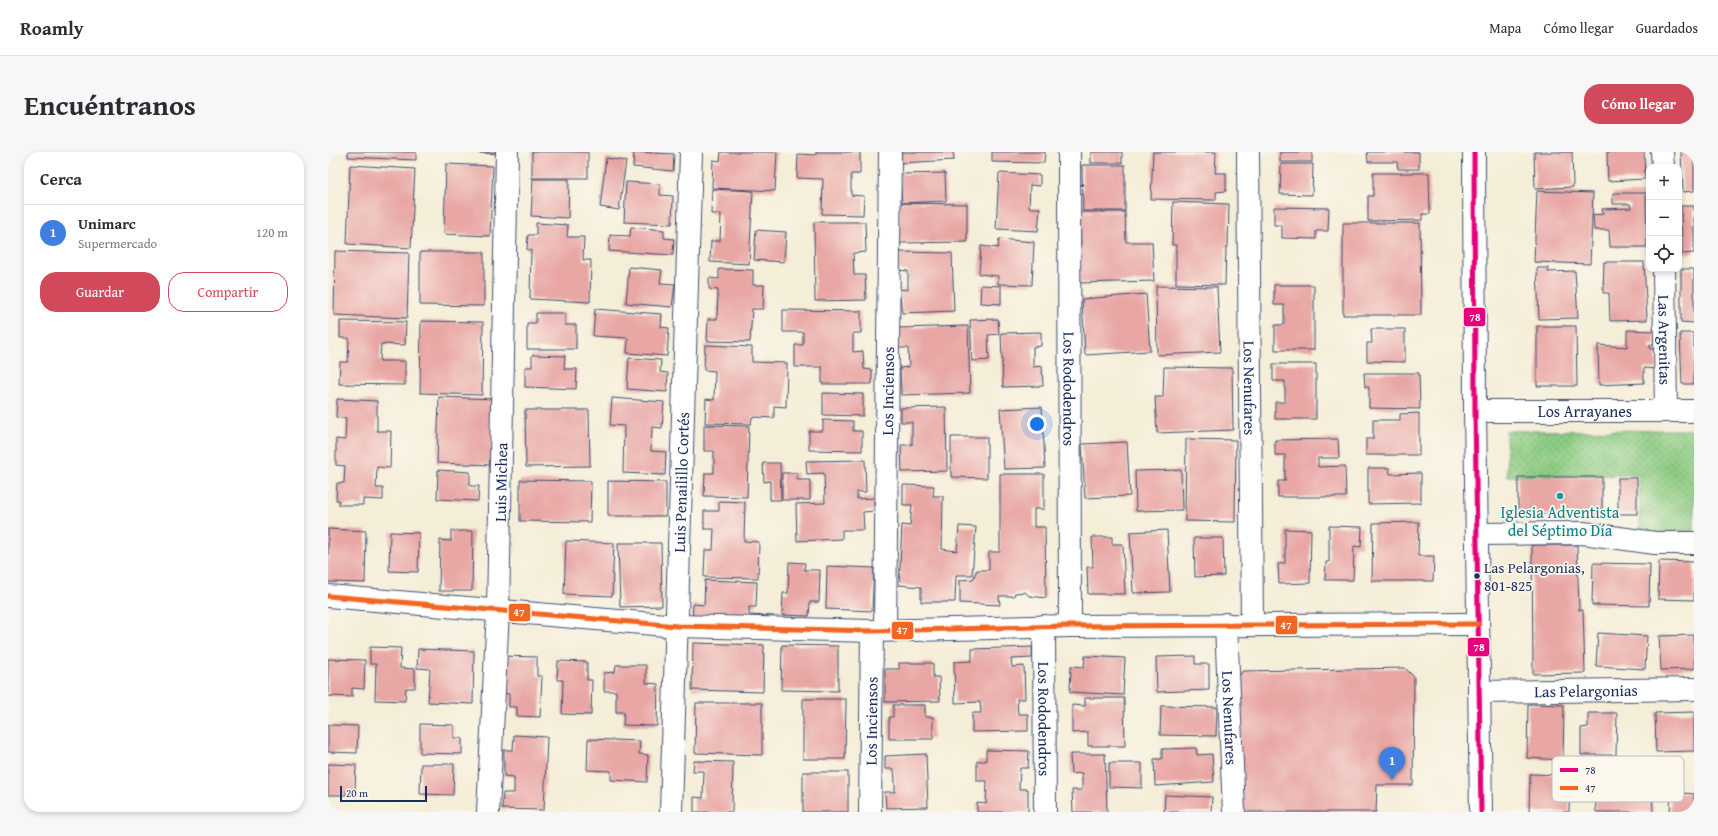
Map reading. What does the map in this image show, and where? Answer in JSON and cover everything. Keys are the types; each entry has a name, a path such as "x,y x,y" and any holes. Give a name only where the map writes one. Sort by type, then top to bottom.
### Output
{"street":[{"name":"Luis Michea","path":"488,812 498,610 507,152"},
{"name":"Luis Penailillo Cortés","path":"671,812 678,626 691,152"},
{"name":"Los Inciensos","path":"870,812 878,630 890,152"},
{"name":"Los Rododendros","path":"1069,152 1070,626"},
{"name":"Los Nenufares","path":"1248,152 1252,624"},
{"path":"1474,152 1475,411 1481,812"},
{"path":"1662,152 1663,164"},
{"name":"Las Argenitas","path":"1664,272 1666,411"},
{"name":"Los Arrayanes","path":"1475,411 1694,411"},
{"path":"1477,534 1583,533 1655,543 1694,543"},
{"path":"328,596 678,626 878,630 1226,624 1478,624"},
{"name":"Los Nenufares","path":"1226,624 1234,812"},
{"name":"Los Rododendros","path":"1044,626 1045,812"},
{"name":"Las Pelargonias","path":"1479,692 1694,690"}],"green space":[{"path":"1694,430 1694,532 1640,532 1639,475 1507,476 1506,431"}],"building":[{"path":"348,152 416,152 416,160 348,157"},
{"path":"504,152 504,154 478,153"},
{"path":"532,152 588,152 588,178 532,178"},
{"path":"634,152 674,154 673,171 633,167"},
{"path":"721,152 777,152 775,191 712,188 713,160 720,161"},
{"path":"816,152 860,152 860,174 851,174 851,195 864,196 863,215 822,214 823,179 797,178 798,154 816,155"},
{"path":"900,152 953,152 954,160 900,163"},
{"path":"992,152 1045,152 1044,163 992,162"},
{"path":"1091,152 1122,152 1122,163 1091,163"},
{"path":"1153,152 1216,152 1215,173 1226,173 1226,191 1216,192 1216,200 1151,199"},
{"path":"1280,152 1312,152 1312,162 1280,162"},
{"path":"1367,152 1419,152 1419,169 1398,169 1397,162 1368,162"},
{"path":"1534,152 1572,152 1573,187 1535,189"},
{"path":"1607,152 1644,152 1645,179 1608,181"},
{"path":"1681,152 1694,152 1694,191 1683,192"},
{"path":"606,158 626,161 619,210 600,207"},
{"path":"446,164 493,166 490,236 444,234"},
{"path":"1281,164 1313,164 1312,195 1280,194"},
{"path":"350,165 415,169 411,248 347,244"},
{"path":"1082,165 1125,165 1125,211 1083,211"},
{"path":"945,173 946,201 902,203 900,174"},
{"path":"999,173 1040,175 1040,186 1030,185 1029,208 1040,208 1038,231 996,229"},
{"path":"1373,173 1429,173 1430,214 1422,214 1422,220 1368,221 1368,196 1373,196"},
{"path":"533,179 569,179 568,218 531,216"},
{"path":"626,182 660,184 660,195 673,196 672,224 624,222"},
{"path":"712,189 753,191 749,264 710,262 711,241 720,241 721,214 711,214"},
{"path":"1537,191 1593,193 1590,264 1534,262"},
{"path":"1613,193 1646,193 1646,247 1610,247 1609,230 1594,230 1593,215 1603,214 1602,209 1631,208 1630,204 1613,204"},
{"path":"1173,202 1229,204 1225,285 1176,284 1176,245 1172,245"},
{"path":"899,203 967,204 967,242 899,243"},
{"path":"1682,206 1694,206 1694,253 1682,254"},
{"path":"1274,207 1329,208 1328,231 1316,231 1316,239 1282,238 1282,225 1274,225"},
{"path":"1080,212 1125,212 1126,242 1152,242 1154,281 1079,283 1078,244 1081,244"},
{"path":"814,222 865,222 866,252 853,253 854,275 865,275 866,300 815,301"},
{"path":"536,223 568,225 567,237 584,237 583,260 591,260 590,302 530,299 531,250 527,250 528,235 536,235"},
{"path":"1343,223 1420,223 1421,315 1343,315"},
{"path":"631,227 664,230 664,238 674,239 673,255 609,251 610,235 630,236"},
{"path":"756,230 786,232 784,262 754,260"},
{"path":"999,239 1034,242 1032,285 998,284 998,276 979,274 981,246 998,248"},
{"path":"335,251 409,253 407,318 334,315"},
{"path":"420,252 484,252 484,306 420,305"},
{"path":"900,252 952,253 954,311 902,313 899,289 908,290 908,271 897,270"},
{"path":"1604,262 1644,262 1647,320 1610,321 1609,293 1603,293"},
{"path":"629,267 662,270 660,283 675,284 672,307 626,303"},
{"path":"1537,268 1548,268 1548,272 1575,271 1578,318 1539,319"},
{"path":"719,269 753,270 753,285 764,285 763,309 752,309 750,342 707,341 708,319 717,319 718,290 709,289 709,278 719,279"},
{"path":"1682,269 1694,269 1694,323 1681,322 1681,272"},
{"path":"981,285 1001,286 1001,304 980,303"},
{"path":"1274,285 1314,285 1314,350 1275,350 1275,325 1284,325 1284,305 1274,305"},
{"path":"1156,286 1217,287 1220,352 1157,355"},
{"path":"1146,294 1150,351 1085,355 1082,299"},
{"path":"595,309 662,314 661,327 669,328 667,356 627,353 628,338 593,336"},
{"path":"783,310 861,311 861,333 853,333 853,352 863,351 864,369 872,370 872,384 822,384 822,367 795,367 795,345 803,345 803,332 783,332"},
{"path":"536,313 565,313 565,325 576,325 576,349 527,349 527,323 536,323"},
{"path":"998,319 999,334 988,335 989,360 972,361 970,320"},
{"path":"340,321 406,322 405,345 381,344 380,361 405,361 405,385 339,384 340,362 348,362 349,338 340,338"},
{"path":"421,321 483,322 482,395 420,393"},
{"path":"968,326 970,393 901,395 900,368 909,367 908,348 899,348 899,328"},
{"path":"1537,326 1576,326 1577,386 1537,386"},
{"path":"1371,329 1405,329 1405,362 1367,361 1367,343 1372,343"},
{"path":"1627,330 1655,331 1655,345 1650,345 1650,349 1656,349 1657,369 1644,368 1644,383 1599,385 1598,345 1627,347"},
{"path":"1041,332 1041,346 1033,347 1033,367 1042,366 1043,386 1003,387 1001,333"},
{"path":"1680,333 1694,333 1694,384 1682,384"},
{"path":"705,345 752,347 752,362 787,363 786,407 774,406 774,418 752,417 751,424 705,423 706,399 714,400 715,371 704,370"},
{"path":"532,355 565,356 564,369 577,369 576,389 525,387 525,367 532,367"},
{"path":"629,358 661,360 660,372 668,373 667,392 627,389"},
{"path":"1273,364 1316,364 1316,419 1275,419 1275,402 1285,402 1285,381 1273,381"},
{"path":"1164,367 1232,368 1233,430 1157,433 1155,397 1163,397"},
{"path":"1364,373 1419,373 1420,409 1369,408 1369,387 1365,387"},
{"path":"823,393 863,394 863,416 823,415"},
{"path":"439,397 494,399 492,465 437,463"},
{"path":"612,398 664,402 662,428 652,427 651,451 666,452 665,475 623,473 624,426 610,425"},
{"path":"337,399 377,401 377,431 391,431 390,468 377,467 376,488 383,488 383,500 363,499 363,505 339,505 339,500 336,500 337,483 344,483 345,466 336,465 336,439 345,440 346,418 336,417"},
{"path":"946,407 947,471 902,472 901,445 912,445 912,422 901,422 901,408"},
{"path":"1042,407 1045,468 1004,469 1000,409"},
{"path":"525,410 589,410 590,466 526,467"},
{"path":"1419,413 1419,455 1366,455 1366,439 1373,439 1373,420 1400,420 1400,414"},
{"path":"823,420 853,421 853,431 862,431 862,451 809,450 809,431 823,431"},
{"path":"704,425 749,426 747,497 704,496 705,473 714,473 714,451 704,451"},
{"path":"951,437 987,437 987,478 951,477"},
{"path":"1186,439 1236,440 1235,522 1185,521"},
{"path":"1338,439 1339,458 1318,458 1318,467 1345,466 1346,497 1278,497 1278,481 1285,481 1285,455 1275,455 1275,440"},
{"path":"1127,442 1130,496 1085,498 1082,444"},
{"path":"865,460 866,492 857,492 857,499 874,498 874,511 863,512 864,530 842,530 842,539 797,541 796,504 825,503 824,473 807,474 806,461"},
{"path":"763,463 780,463 781,500 770,500 770,481 764,482"},
{"path":"1368,468 1389,468 1390,474 1421,473 1421,503 1368,504"},
{"path":"438,470 470,472 470,486 479,486 478,501 437,499"},
{"path":"1181,470 1182,510 1136,511 1135,471"},
{"path":"782,473 797,473 797,480 810,480 810,500 782,500"},
{"path":"1000,474 1044,474 1044,509 1034,509 1034,527 1045,527 1046,598 1029,596 1025,592 1015,593 1014,596 999,596 1000,605 960,603 960,580 973,579 977,570 989,570 989,552 1000,552"},
{"name":"Iglesia Adventista del Séptimo Día","path":"1518,477 1602,477 1602,515 1518,514"},
{"path":"1618,478 1637,478 1637,514 1618,514"},
{"path":"520,480 591,481 590,522 520,521"},
{"path":"608,481 666,482 666,516 608,516"},
{"path":"903,485 934,486 933,496 943,496 942,549 957,551 959,526 976,527 972,575 956,575 955,602 921,602 921,587 899,585 902,525 910,526 912,505 903,505"},
{"path":"719,501 745,502 744,541 759,542 758,578 704,577 705,550 713,550 714,529 704,529 704,511 719,511"},
{"path":"1419,522 1418,556 1434,556 1433,581 1372,581 1373,523"},
{"path":"1329,526 1362,527 1361,547 1354,546 1353,580 1325,580 1326,562 1329,562"},
{"path":"328,529 366,531 365,583 328,582"},
{"path":"1285,529 1311,530 1310,583 1279,584 1278,564 1285,563"},
{"path":"1167,530 1170,592 1133,593 1130,532"},
{"path":"451,531 473,531 472,591 439,591 440,540 451,541"},
{"path":"390,532 419,533 418,572 389,571"},
{"path":"1092,537 1112,537 1112,544 1123,544 1125,594 1088,594 1087,567 1093,567"},
{"path":"1194,538 1223,538 1224,576 1195,577"},
{"path":"566,541 614,543 612,596 564,594"},
{"path":"618,543 661,543 662,606 620,607"},
{"path":"1532,545 1577,545 1579,610 1583,610 1585,673 1533,674"},
{"path":"1659,561 1694,562 1694,600 1658,599"},
{"path":"789,562 805,563 804,570 820,570 819,602 810,602 809,616 782,615 783,593 788,593"},
{"path":"1593,563 1650,564 1649,606 1592,605"},
{"path":"827,566 874,568 872,611 826,609"},
{"path":"705,580 757,582 756,607 749,607 749,615 774,616 773,627 692,624 693,604 704,605"},
{"path":"1598,633 1647,636 1645,669 1596,666"},
{"path":"1694,635 1694,669 1661,670 1659,636"},
{"path":"693,643 764,645 763,692 692,690"},
{"path":"782,645 838,646 838,691 781,690"},
{"path":"370,647 401,648 400,668 415,669 415,688 406,688 405,701 375,700 376,664 370,664"},
{"path":"1032,647 1032,658 1011,659 1012,667 1024,666 1025,699 1017,699 1018,714 1028,714 1028,731 972,732 972,713 981,713 980,702 955,703 954,662 972,661 972,649"},
{"path":"418,649 474,651 473,704 428,702 430,669 417,668"},
{"path":"499,656 537,657 537,676 542,676 540,717 517,716 517,707 509,707 509,694 498,693"},
{"path":"1085,656 1125,658 1123,695 1070,692 1071,666 1084,667"},
{"path":"1195,656 1195,664 1209,664 1209,690 1157,692 1156,657"},
{"path":"328,659 365,660 364,689 352,688 352,697 328,696"},
{"path":"558,661 587,662 587,680 592,680 591,715 562,714 563,680 557,680"},
{"path":"899,663 933,663 933,677 939,677 940,701 885,702 885,669 899,669"},
{"path":"616,665 646,665 646,683 658,684 657,726 623,725 624,712 616,712 616,691 604,691 604,673 615,672"},
{"path":"1405,668 1414,677 1413,785 1377,785 1376,812 1243,812 1237,679 1243,671"},
{"path":"1085,698 1124,698 1125,746 1088,746 1088,732 1072,733 1072,705 1085,706"},
{"path":"803,699 846,699 845,759 803,759"},
{"path":"696,703 762,703 762,755 695,753"},
{"path":"1528,704 1564,705 1563,756 1552,756 1552,759 1527,758"},
{"path":"893,705 925,705 925,717 933,717 933,739 889,739 889,717 893,717"},
{"path":"1161,706 1217,707 1216,736 1160,735"},
{"path":"1694,712 1694,751 1656,752 1655,713"},
{"path":"1588,713 1617,713 1616,755 1581,755 1581,728 1588,727"},
{"path":"420,724 454,725 454,738 462,738 462,754 420,753"},
{"path":"328,725 358,726 357,753 328,752"},
{"path":"514,735 547,737 544,810 502,809 503,793 514,793 514,777 504,776 504,750 513,750"},
{"path":"588,739 640,741 639,754 648,755 647,782 611,780 611,771 587,770"},
{"path":"1196,748 1197,755 1212,754 1214,782 1155,786 1154,759 1162,759 1162,749"},
{"path":"986,750 1029,751 1028,768 1020,768 1019,789 1028,789 1028,812 977,812 977,803 986,804 987,781 977,781 977,761 986,761"},
{"path":"926,754 928,807 886,808 885,792 895,792 895,782 894,769 885,769 885,756"},
{"path":"1070,754 1105,754 1107,812 1073,812 1072,790 1082,790 1082,773 1071,774"},
{"path":"694,761 733,762 732,812 694,812 694,797 703,798 704,771 693,771"},
{"path":"1109,763 1142,763 1142,788 1109,787"},
{"path":"328,764 356,765 355,791 346,790 346,795 328,795"},
{"path":"421,764 454,764 453,795 420,794"},
{"path":"803,772 848,772 848,812 803,812"},
{"path":"1530,774 1552,775 1552,802 1569,802 1569,812 1529,812"},
{"path":"1684,793 1694,794 1694,812 1670,812 1670,802 1684,802"},
{"path":"1165,795 1212,797 1211,812 1164,812"},
{"path":"1596,802 1653,802 1653,812 1596,812"}],"transit line":[{"name":"78","path":"1474,152 1475,411 1481,812"},
{"name":"47","path":"328,596 677,626 872,631 1070,626 1478,624"}],"place":[{"name":"Iglesia Adventista del Séptimo Día","path":"1560,496"},
{"name":"Las Pelargonias, 801-825","path":"1477,576"},
{"name":"Unimarc","path":"1392,780"}]}
